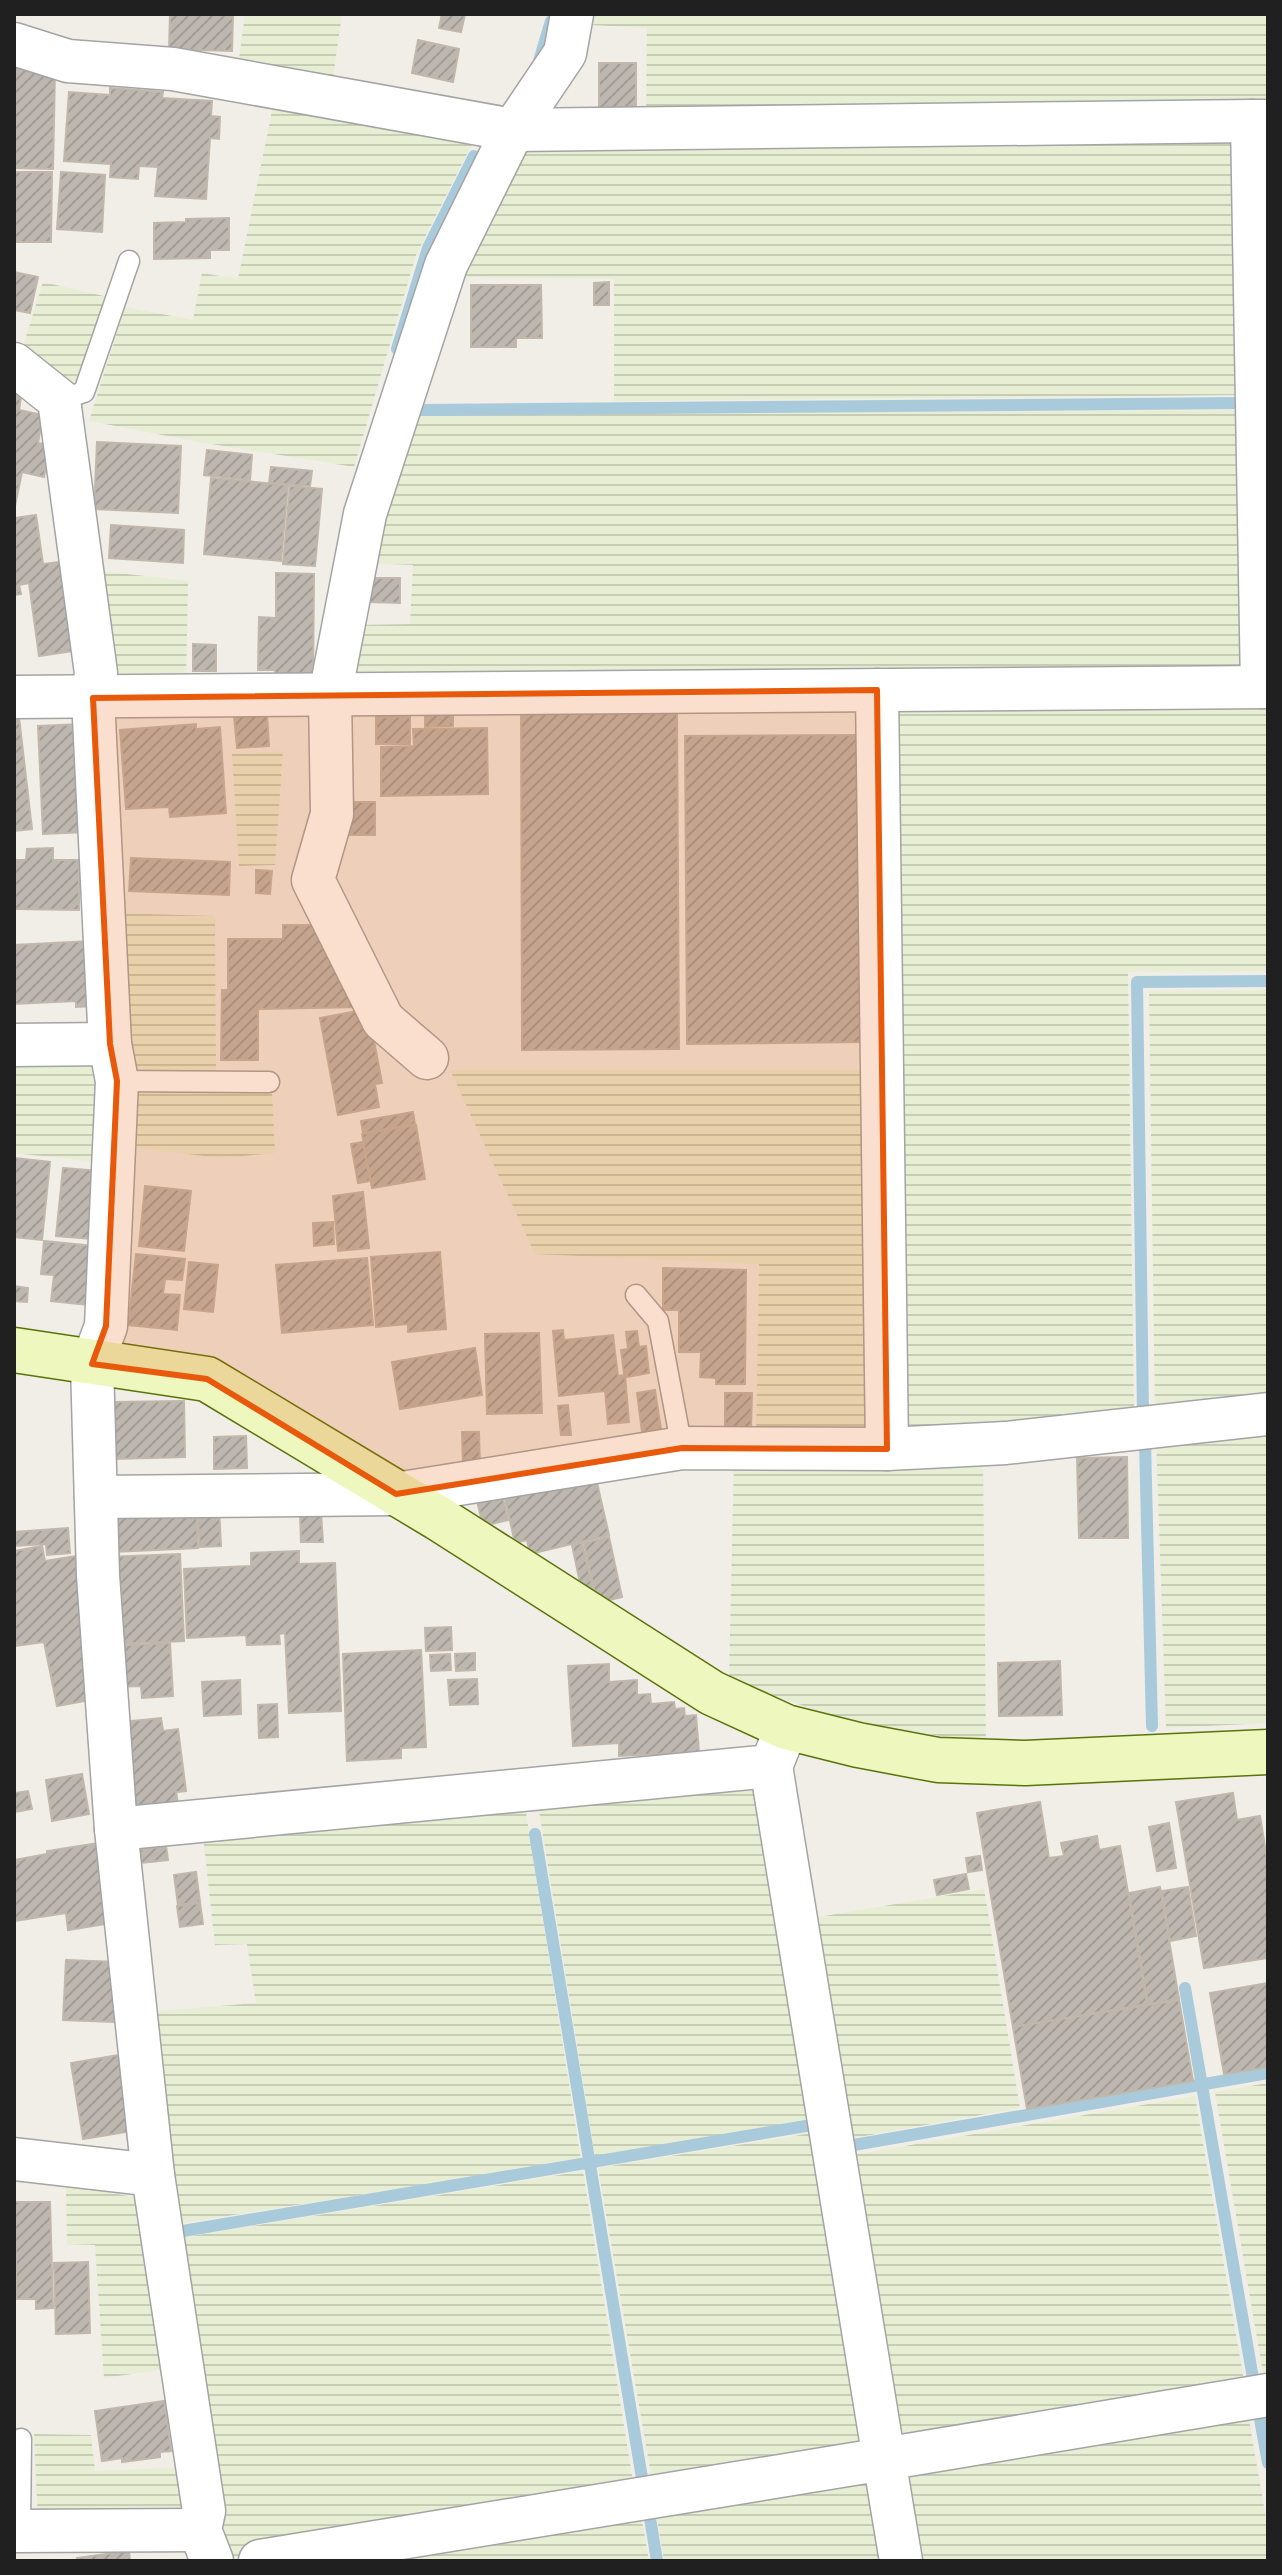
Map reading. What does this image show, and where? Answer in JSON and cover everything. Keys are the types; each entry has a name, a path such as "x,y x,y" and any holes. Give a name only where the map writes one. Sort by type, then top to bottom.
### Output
{"street":[{"path":"427,1058 383,1020 313,880 332,814 330,695 365,514 446,265 513,130 565,53 572,14"},
{"path":"14,44 68,61 173,69 513,130 1260,121 1265,687 14,697"},
{"path":"14,364 59,400 96,673 93,698 114,1063 106,1326 92,1364 98,1575 116,1829 153,2175 204,2511 206,2546 17,2531"},
{"path":"877,690 887,1449"},
{"path":"14,1045 114,1063"},
{"path":"14,1350 207,1379 438,1518 712,1693 779,1746 901,2561"},
{"path":"96,1497 396,1494 682,1448 887,1449 1006,1443 1268,1414"},
{"path":"116,1829 779,1746 858,1745 938,1760 1025,1763 1268,1752"},
{"path":"14,2159 153,2175"},
{"path":"260,2561 1268,2395"}],"lane":[{"path":"59,400 84,392 129,261"},
{"path":"114,1063 269,1082"},
{"path":"636,1295 658,1321 682,1448"},
{"path":"17,2531 21,2439"}],"highlighted area":[{"path":"877,690 887,1449 682,1448 396,1494 207,1379 92,1364 106,1326 117,1081 110,1044 93,698"}],"green space":[{"path":"245,14 342,14 332,84 238,67"},
{"path":"589,14 1268,14 1268,109 646,115 647,28 590,25"},
{"path":"274,101 431,129 472,144 416,255 354,467 89,421 125,307 193,320 202,273 238,279"},
{"path":"1232,134 1247,395 614,401 614,279 457,277 532,138"},
{"path":"43,282 108,297 76,384 59,383 20,356"},
{"path":"1247,410 1250,665 1237,678 348,675 357,625 410,624 413,565 367,563 415,415"},
{"path":"101,571 188,581 186,682 121,685 107,674"},
{"path":"1268,697 1268,971 1128,972 1134,1414 899,1439 890,714 907,701"},
{"path":"283,751 275,865 239,866 232,754"},
{"path":"114,913 215,916 216,1072 143,1071 122,1055"},
{"path":"1268,990 1268,1401 1155,1415 1149,991"},
{"path":"14,1054 103,1066 107,1163 14,1153"},
{"path":"450,1070 870,1070 875,1425 863,1438 756,1438 759,1264 535,1254"},
{"path":"142,1092 272,1093 275,1153 222,1158 126,1147 125,1095"},
{"path":"1268,1421 1268,1723 1166,1728 1156,1437"},
{"path":"983,1458 986,1739 940,1736 844,1720 729,1680 734,1459"},
{"path":"762,1778 821,2119 595,2157 537,1798"},
{"path":"524,1800 581,2160 170,2225 147,2012 256,2003 247,1944 215,1945 203,1836"},
{"path":"984,1889 1020,2108 843,2140 807,1919"},
{"path":"1268,2083 1268,2384 1265,2385 1215,2092"},
{"path":"1195,2096 1245,2387 895,2448 847,2156"},
{"path":"824,2131 872,2452 653,2486 598,2168"},
{"path":"583,2171 634,2488 226,2559 174,2239"},
{"path":"66,2185 146,2199 173,2368 104,2378 95,2245 67,2244"},
{"path":"1247,2408 1268,2530 1268,2561 913,2561 898,2467"},
{"path":"34,2434 91,2435 95,2471 187,2467 188,2510 38,2522"},
{"path":"865,2473 890,2561 664,2561 655,2507"},
{"path":"640,2509 649,2561 330,2561"}],"building":[{"path":"170,14 233,14 232,51 169,49"},
{"path":"442,14 465,14 461,32 439,28"},
{"path":"418,40 459,49 453,82 412,73"},
{"path":"599,63 636,63 636,112 599,112"},
{"path":"14,65 55,71 53,169 14,168"},
{"path":"110,88 163,92 162,98 212,101 211,116 220,117 219,139 210,138 206,199 155,196 158,167 139,166 138,179 110,177 111,164 64,161 69,92 110,95"},
{"path":"14,172 52,172 51,242 14,242"},
{"path":"61,172 105,175 102,232 57,229"},
{"path":"229,218 229,250 210,250 210,258 154,259 154,223"},
{"path":"14,272 38,277 30,313 14,310"},
{"path":"609,282 609,305 594,305 594,283"},
{"path":"471,285 541,285 542,338 516,338 516,347 471,347"},
{"path":"14,389 22,390 19,410 43,415 38,443 50,445 44,477 22,472 15,506"},
{"path":"97,442 181,446 178,513 94,509"},
{"path":"207,450 252,455 250,480 204,475"},
{"path":"271,467 312,471 310,486 269,483"},
{"path":"211,478 288,485 281,561 204,554"},
{"path":"290,486 322,489 315,566 283,564"},
{"path":"36,515 43,564 67,561 80,650 39,656 29,583 19,585 21,594 14,595 14,518"},
{"path":"111,525 184,530 183,563 109,558"},
{"path":"276,573 314,574 313,684 275,683 275,670 258,670 259,617 276,618"},
{"path":"370,578 400,578 400,603 369,602"},
{"path":"193,644 216,645 216,671 193,671"},
{"path":"677,709 679,1049 522,1050 521,711"},
{"path":"453,712 453,726 425,727 425,713"},
{"path":"267,714 269,746 237,748 234,716"},
{"path":"14,717 19,717 32,829 14,831"},
{"path":"376,717 410,717 410,744 376,744"},
{"path":"82,724 87,832 43,834 38,726"},
{"path":"196,724 196,729 220,727 226,813 170,817 169,807 126,809 120,730"},
{"path":"487,728 488,794 381,796 381,747 414,746 413,729"},
{"path":"862,735 865,1042 687,1044 685,736"},
{"path":"349,802 375,802 375,835 349,835"},
{"path":"53,848 53,860 79,860 79,910 14,909 14,860 26,860 27,849"},
{"path":"131,858 230,862 229,895 129,891"},
{"path":"256,870 272,871 270,894 256,893"},
{"path":"283,925 313,925 364,1007 258,1009 258,1060 221,1060 222,990 228,990 228,939 283,939"},
{"path":"91,941 94,1006 76,1007 76,1001 14,1004 14,945"},
{"path":"368,1009 382,1083 375,1084 379,1107 338,1115 320,1018"},
{"path":"413,1112 415,1124 363,1133 361,1121"},
{"path":"416,1125 425,1179 372,1188 362,1134"},
{"path":"363,1142 370,1181 358,1183 351,1144"},
{"path":"14,1158 50,1162 42,1240 14,1237"},
{"path":"63,1168 99,1171 92,1239 56,1236"},
{"path":"145,1186 191,1191 184,1251 139,1246"},
{"path":"363,1192 369,1248 338,1251 333,1196"},
{"path":"333,1222 334,1244 314,1246 313,1223"},
{"path":"44,1241 94,1246 88,1305 51,1301 54,1275 41,1274"},
{"path":"440,1252 446,1329 408,1332 408,1324 376,1327 371,1257"},
{"path":"136,1254 185,1259 182,1280 165,1279 163,1294 180,1295 177,1330 128,1325"},
{"path":"367,1258 373,1325 282,1333 276,1265"},
{"path":"189,1262 218,1265 213,1312 184,1309"},
{"path":"663,1268 746,1270 745,1384 716,1384 716,1378 700,1377 701,1352 679,1352 679,1310 663,1310"},
{"path":"14,1286 28,1288 27,1302 14,1301"},
{"path":"563,1330 564,1340 613,1335 618,1376 625,1375 629,1422 608,1424 605,1391 559,1396 553,1331"},
{"path":"637,1331 639,1347 646,1346 649,1373 627,1377 621,1350 628,1349 626,1332"},
{"path":"539,1333 542,1413 487,1414 485,1334"},
{"path":"475,1348 482,1395 400,1409 392,1362"},
{"path":"655,1390 661,1429 642,1432 637,1393"},
{"path":"725,1393 752,1393 751,1427 725,1427"},
{"path":"184,1401 185,1457 114,1459 113,1402"},
{"path":"568,1405 571,1435 561,1435 558,1406"},
{"path":"462,1432 479,1432 480,1466 463,1466"},
{"path":"246,1436 247,1468 214,1469 214,1437"},
{"path":"1127,1457 1128,1538 1079,1538 1077,1458"},
{"path":"595,1474 609,1535 530,1554 527,1540 515,1543 504,1494"},
{"path":"502,1495 508,1520 483,1526 477,1501"},
{"path":"219,1507 221,1546 200,1547 197,1508"},
{"path":"196,1508 198,1548 113,1552 111,1512"},
{"path":"321,1513 323,1542 301,1542 300,1514"},
{"path":"68,1528 70,1553 47,1555 46,1544 14,1546 14,1532"},
{"path":"609,1537 622,1597 597,1603 584,1543"},
{"path":"582,1543 593,1589 582,1592 572,1545"},
{"path":"42,1546 45,1561 77,1556 90,1700 57,1706 44,1642 14,1646 14,1551"},
{"path":"299,1551 299,1564 335,1563 341,1711 289,1713 285,1633 279,1634 280,1644 247,1645 246,1635 187,1638 184,1569 251,1566 251,1553"},
{"path":"180,1554 184,1641 111,1644 107,1557"},
{"path":"451,1627 452,1650 426,1651 425,1628"},
{"path":"170,1643 173,1696 142,1698 141,1686 114,1687 112,1646"},
{"path":"421,1650 426,1747 401,1748 401,1758 347,1761 343,1654"},
{"path":"475,1653 475,1670 456,1671 455,1654"},
{"path":"450,1654 451,1670 431,1671 430,1655"},
{"path":"1060,1661 1062,1715 999,1716 998,1663"},
{"path":"609,1664 609,1682 637,1680 637,1695 650,1694 651,1704 674,1702 675,1709 684,1708 685,1716 696,1715 699,1752 619,1756 619,1743 573,1746 568,1666"},
{"path":"477,1679 478,1704 450,1705 448,1680"},
{"path":"240,1680 241,1714 204,1716 202,1682"},
{"path":"277,1704 278,1737 259,1738 258,1705"},
{"path":"161,1718 163,1731 178,1729 186,1791 176,1792 178,1804 133,1809 123,1722"},
{"path":"82,1774 89,1814 52,1821 46,1780"},
{"path":"28,1791 32,1809 14,1812 14,1793"},
{"path":"1233,1793 1237,1820 1260,1816 1268,1865 1268,1958 1204,1968 1176,1802"},
{"path":"1040,1802 1049,1858 1064,1856 1061,1843 1097,1836 1099,1850 1120,1846 1147,2004 1013,2027 977,1813"},
{"path":"1169,1823 1176,1868 1157,1871 1149,1827"},
{"path":"99,1843 112,1923 68,1930 66,1913 14,1921 14,1860"},
{"path":"166,1846 168,1860 141,1863 139,1850"},
{"path":"980,1856 982,1870 968,1872 966,1858"},
{"path":"196,1872 200,1902 178,1905 174,1875"},
{"path":"966,1874 969,1889 937,1895 934,1880"},
{"path":"1160,1887 1179,1999 1148,2004 1129,1893"},
{"path":"1188,1887 1196,1936 1170,1941 1162,1891"},
{"path":"200,1903 203,1924 180,1927 177,1906"},
{"path":"66,1960 116,1962 114,2022 63,2020"},
{"path":"1268,1983 1268,2067 1224,2074 1210,1993"},
{"path":"1179,2000 1193,2081 1027,2109 1013,2027"},
{"path":"119,2055 132,2131 83,2139 71,2063"},
{"path":"14,2202 50,2202 53,2308 36,2309 36,2299 17,2299"},
{"path":"88,2262 90,2333 56,2334 54,2263"},
{"path":"164,2401 171,2451 160,2452 160,2457 102,2461 95,2411"},
{"path":"129,2551 130,2561 78,2561 77,2558"}],"waterway":[{"path":"539,61 551,21"},
{"path":"397,349 428,248 474,156"},
{"path":"423,410 1243,403"},
{"path":"1143,1414 1137,982 1268,981"},
{"path":"1145,1442 1152,1726"},
{"path":"535,1834 643,2484"},
{"path":"1185,1988 1254,2384"},
{"path":"848,2146 1268,2073"},
{"path":"177,2232 818,2124"},
{"path":"1258,2408 1268,2463"},
{"path":"649,2512 657,2561"}]}
